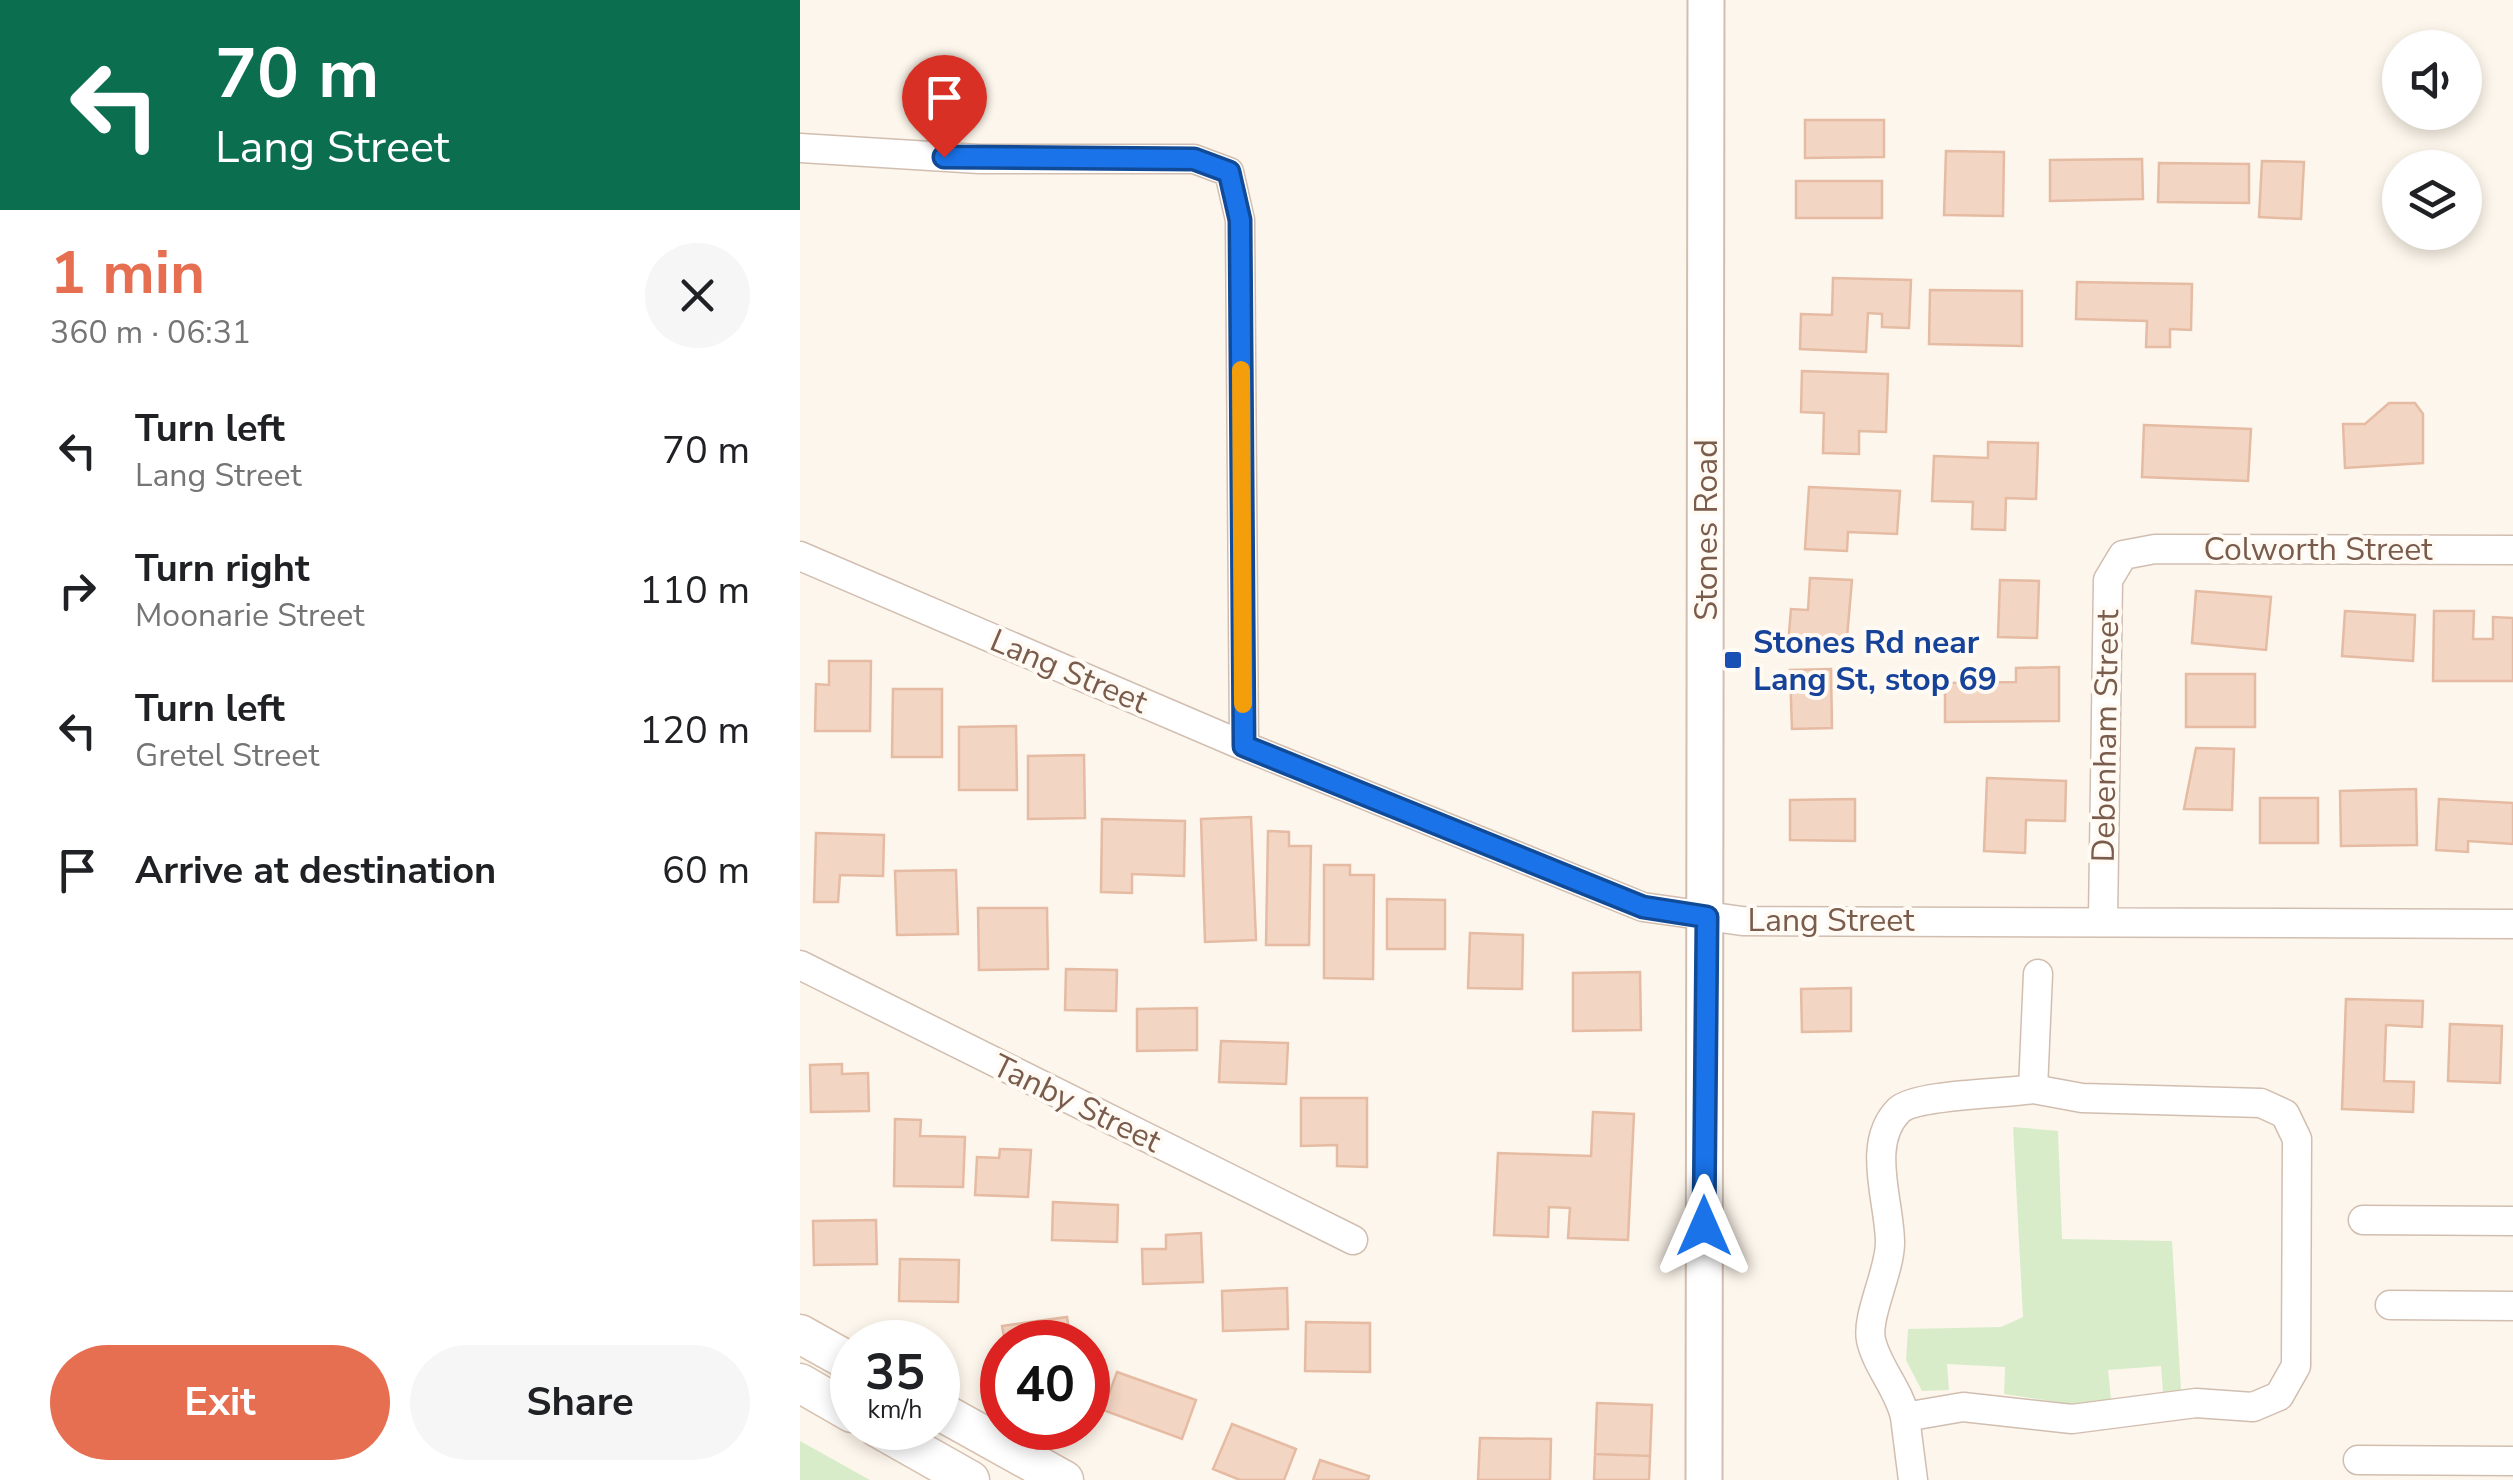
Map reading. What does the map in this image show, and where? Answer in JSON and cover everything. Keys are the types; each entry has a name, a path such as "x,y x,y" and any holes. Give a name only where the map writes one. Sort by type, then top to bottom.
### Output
{"main road":[{"path":"800,1334 830,1351"},
{"path":"800,1383 830,1400"},
{"path":"960,1422 1064,1480"},
{"path":"917,1450 970,1480"}],"street":[{"name":"Stones Road","path":"1704,1480 1706,0"},
{"path":"800,148 979,160 1194,159 1229,172 1240,220 1244,746"},
{"name":"Colworth Street","path":"2123,555 2155,549 2513,550"},
{"name":"Debenham Street","path":"2103,920 2108,580 2123,555"},
{"name":"Lang Street","path":"800,556 1244,746 1643,907 1707,917 2513,924"},
{"name":"Tanby Street","path":"800,966 1354,1240"},
{"path":"2033,1089 2038,974"},
{"path":"1904,1417 1963,1407 2072,1418 2196,1403 2254,1407 2278,1396 2296,1366 2297,1138 2285,1114 2261,1103 2082,1098 2033,1089 1986,1097 1925,1097 1900,1109 1883,1133 1882,1179 1890,1245 1870,1339 1901,1399 1913,1480"},
{"path":"2363,1220 2513,1221"},
{"path":"2390,1305 2513,1306"},
{"path":"2358,1460 2513,1461"}],"green space":[{"path":"2013,1127 2058,1131 2062,1239 2172,1241 2181,1390 2163,1392 2161,1366 2108,1370 2111,1399 2071,1404 2004,1394 2005,1367 1947,1364 1949,1390 1922,1391 1906,1360 1908,1329 2001,1327 2023,1317"},
{"path":"800,1441 870,1480 800,1480"}],"building":[{"path":"1805,120 1884,120 1884,157 1805,158"},
{"path":"1946,151 2004,152 2003,216 1944,215"},
{"path":"2142,159 2143,199 2050,201 2050,160"},
{"path":"2262,161 2304,162 2301,219 2259,217"},
{"path":"2159,163 2249,164 2249,203 2158,202"},
{"path":"1796,181 1882,181 1882,218 1796,218"},
{"path":"1833,278 1911,280 1909,328 1882,327 1882,314 1868,313 1866,352 1800,349 1801,314 1832,315"},
{"path":"2077,282 2192,284 2191,330 2170,329 2170,347 2146,347 2147,321 2076,319"},
{"path":"1930,290 2022,291 2022,346 1929,344"},
{"path":"1802,371 1888,374 1886,432 1859,431 1859,454 1823,453 1824,413 1801,412"},
{"path":"2389,403 2415,403 2423,414 2423,463 2345,468 2343,424 2365,424"},
{"path":"2144,425 2251,429 2248,481 2142,477"},
{"path":"1988,442 2038,443 2036,499 2006,498 2005,530 1972,529 1973,502 1932,501 1934,456 1988,458"},
{"path":"1809,487 1900,491 1897,534 1848,532 1847,551 1805,549"},
{"path":"1810,578 1852,580 1846,649 1788,645 1791,609 1808,610"},
{"path":"2000,580 2039,581 2037,638 1998,637"},
{"path":"2196,591 2271,597 2266,650 2192,643"},
{"path":"2345,611 2415,615 2413,661 2342,656"},
{"path":"2434,611 2474,611 2473,639 2493,639 2493,617 2513,618 2513,681 2433,681"},
{"path":"829,661 871,661 870,731 815,731 816,684 829,685"},
{"path":"2059,667 2059,721 1945,722 1945,683 2016,682 2016,668"},
{"path":"1831,669 1832,728 1792,729 1790,670"},
{"path":"2186,674 2255,674 2255,727 2186,727"},
{"path":"893,689 942,689 942,757 892,757"},
{"path":"1016,726 1017,790 959,790 959,727"},
{"path":"2196,748 2234,749 2232,810 2184,809"},
{"path":"1084,755 1085,818 1028,819 1028,756"},
{"path":"1987,778 2066,781 2065,821 2026,820 2025,853 1984,851"},
{"path":"2416,789 2417,845 2341,846 2340,791"},
{"path":"2260,798 2318,798 2318,843 2260,843"},
{"path":"1855,799 1855,841 1790,840 1790,800"},
{"path":"2439,799 2513,803 2513,844 2468,841 2468,852 2436,850"},
{"path":"1251,817 1256,940 1205,942 1201,819"},
{"path":"1102,819 1185,821 1184,876 1132,874 1132,893 1101,892"},
{"path":"1268,831 1289,832 1289,846 1311,846 1309,945 1266,945"},
{"path":"816,833 884,835 883,876 840,875 838,902 814,902"},
{"path":"1324,865 1350,865 1350,875 1374,875 1373,979 1324,978"},
{"path":"956,870 958,934 897,935 895,871"},
{"path":"1387,899 1445,900 1445,949 1387,949"},
{"path":"978,908 1047,908 1048,969 979,970"},
{"path":"1470,933 1523,935 1522,989 1468,988"},
{"path":"1066,969 1117,970 1116,1011 1065,1010"},
{"path":"1640,972 1641,1030 1573,1031 1573,973"},
{"path":"1851,988 1851,1031 1802,1032 1801,989"},
{"path":"2346,999 2423,1001 2422,1027 2386,1025 2384,1081 2414,1082 2413,1112 2342,1109"},
{"path":"1197,1008 1197,1050 1137,1051 1137,1009"},
{"path":"2450,1024 2502,1026 2500,1083 2448,1081"},
{"path":"1221,1041 1288,1043 1286,1084 1219,1082"},
{"path":"842,1064 842,1074 868,1073 869,1111 811,1112 810,1065"},
{"path":"1301,1098 1367,1098 1367,1167 1337,1166 1337,1145 1301,1146"},
{"path":"1593,1112 1634,1114 1628,1240 1568,1238 1570,1208 1549,1207 1548,1237 1494,1235 1498,1153 1591,1156"},
{"path":"895,1119 921,1120 920,1136 965,1137 963,1187 894,1186"},
{"path":"1000,1149 1031,1150 1028,1197 975,1195 977,1157 999,1158"},
{"path":"1053,1202 1118,1205 1117,1242 1052,1240"},
{"path":"876,1220 877,1264 814,1265 813,1221"},
{"path":"1201,1233 1203,1282 1143,1284 1142,1249 1166,1249 1166,1235"},
{"path":"900,1259 959,1260 958,1302 899,1301"},
{"path":"1287,1288 1288,1329 1223,1331 1222,1291"},
{"path":"1306,1322 1370,1323 1370,1372 1305,1371"},
{"path":"1117,1372 1196,1400 1182,1439 1110,1413 1110,1391"},
{"path":"1597,1403 1652,1405 1650,1456 1595,1454"},
{"path":"1232,1424 1296,1449 1284,1480 1240,1480 1213,1469"},
{"path":"1480,1438 1551,1439 1550,1480 1478,1480"},
{"path":"1595,1454 1650,1456 1649,1480 1594,1480"},
{"path":"1320,1460 1369,1476 1368,1480 1313,1480"}],"slow traffic":[{"path":"1241,370 1243,704"}],"place":[{"name":"Stones Rd near Lang St, stop 69","path":"1733,660"}],"route":[{"path":"944,157 1194,159 1229,172 1240,220 1244,746 1643,907 1707,917 1704,1226"}]}
